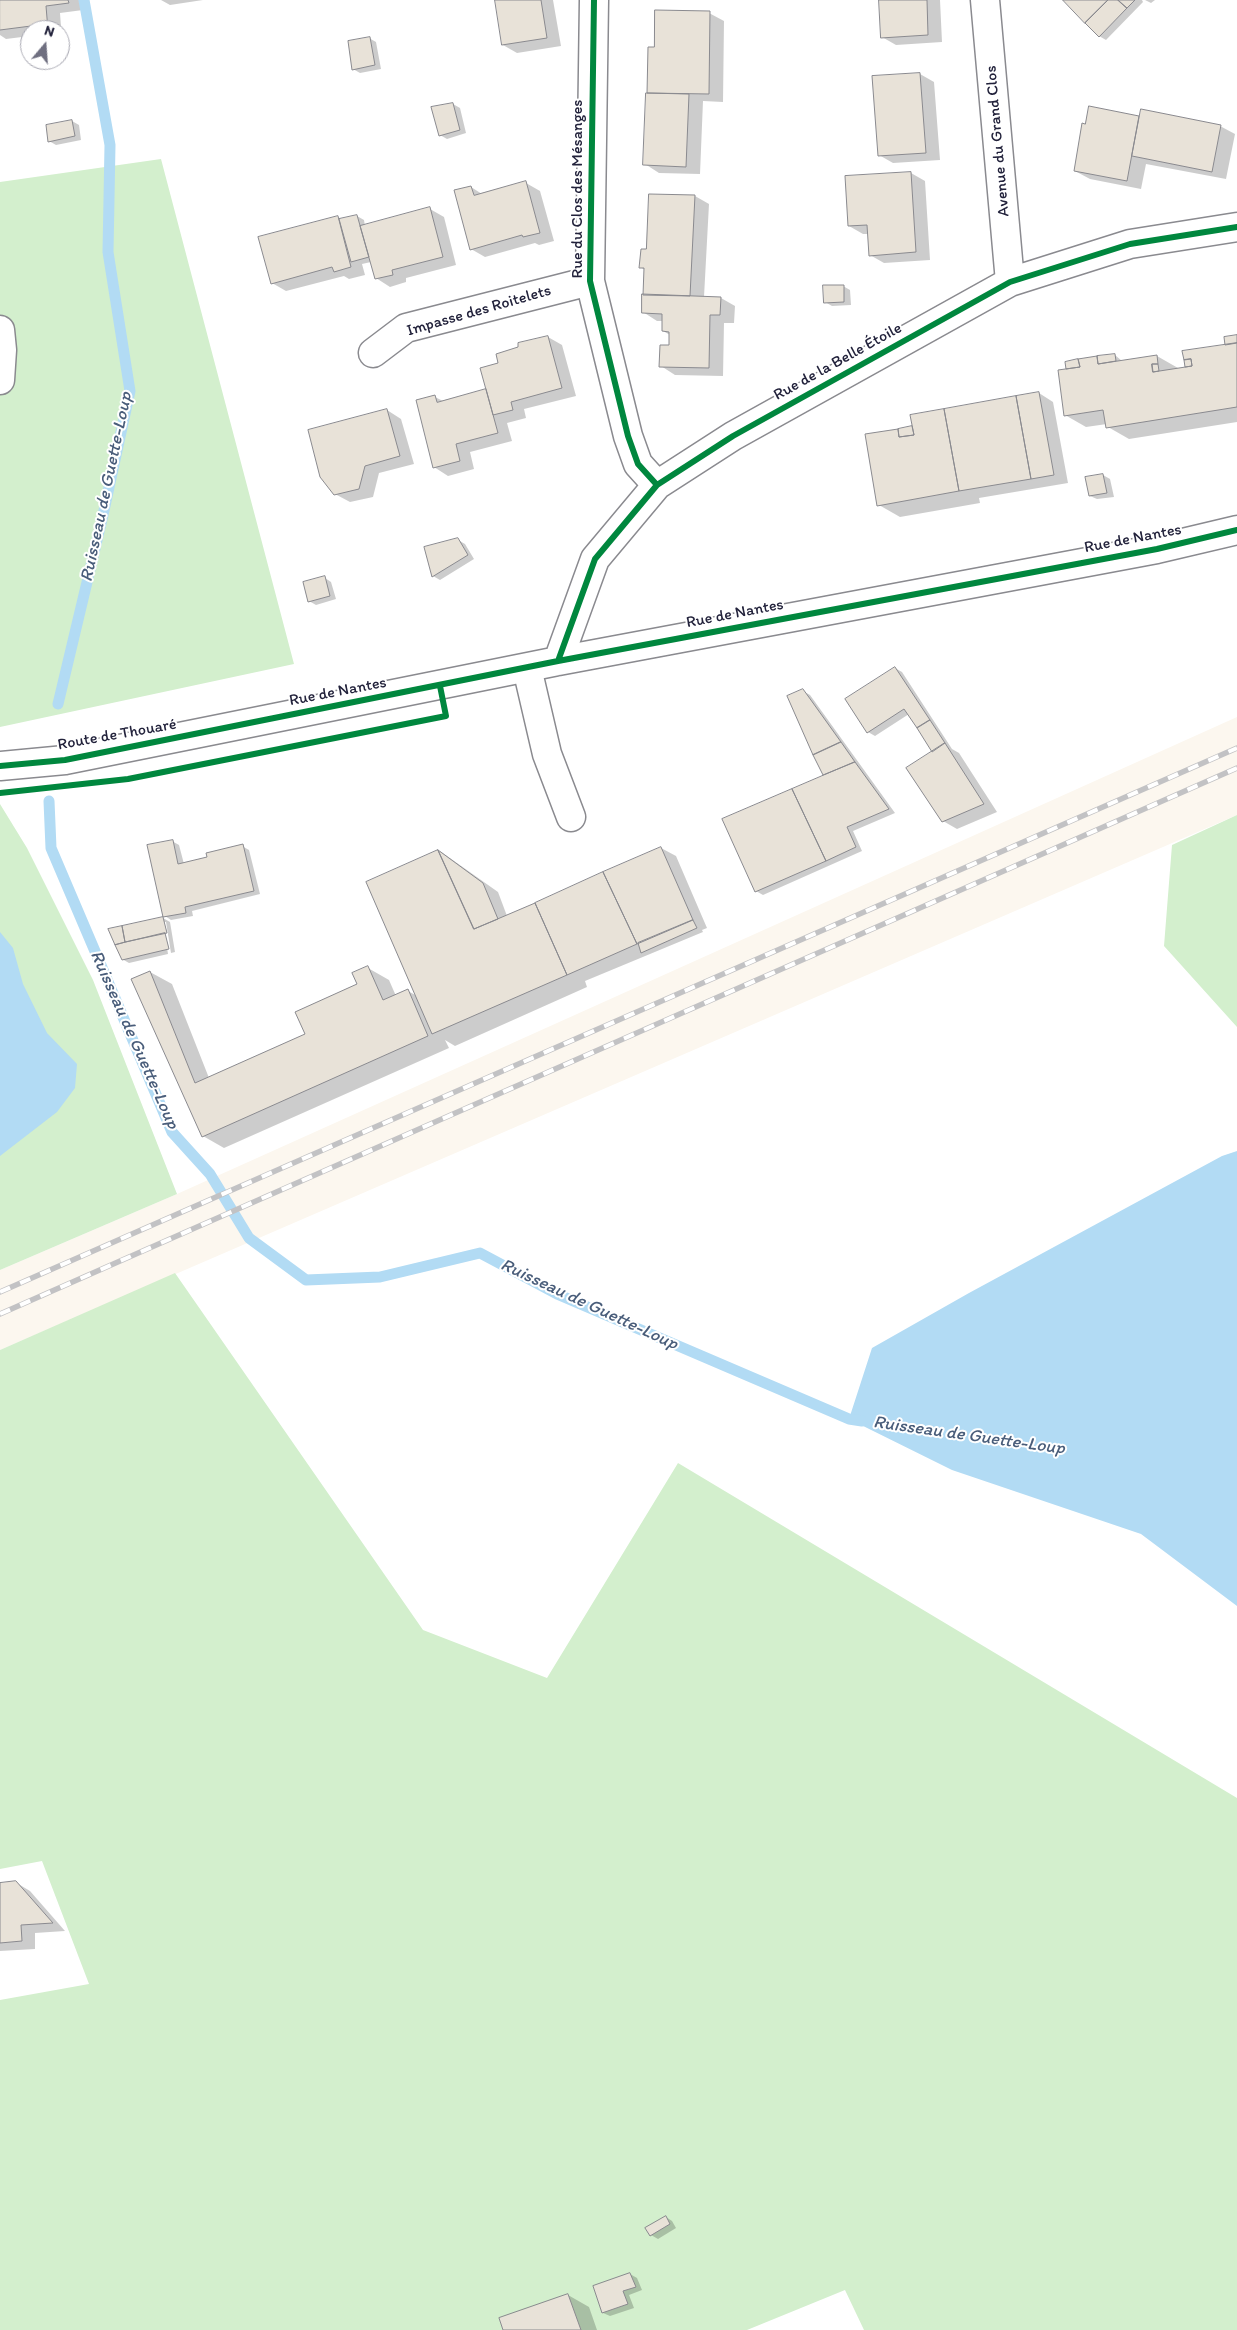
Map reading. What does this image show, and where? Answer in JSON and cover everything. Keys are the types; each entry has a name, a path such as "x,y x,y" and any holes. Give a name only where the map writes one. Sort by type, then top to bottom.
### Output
{"street":[{"name":"Rue du Clos des Mésanges","path":"594,0 590,281 628,436 638,464 657,485"},
{"name":"Avenue du Grand Clos","path":"986,0 1010,282"},
{"name":"Rue de la Belle Étoile","path":"558,662 595,559 657,485 733,436 1010,282 1130,244 1237,227"},
{"name":"Impasse des Roitelets","path":"373,353 406,328 590,281"},
{"path":"0,330 2,350 0,380"},
{"name":"Rue de Nantes","path":"239,726 526,668 1147,551 1237,530"},
{"path":"526,668 547,754 571,817"},
{"name":"Route de Thouaré","path":"0,766 65,760 239,726"}],"shaded area":[{"path":"1237,717 1237,815 0,1350 0,1270 177,1194"}],"green space":[{"path":"161,159 294,664 0,727 0,182"},
{"path":"0,804 27,848 93,980 177,1194 0,1270"},
{"path":"1237,815 1237,1027 1164,946 1172,845"},
{"path":"175,1273 423,1630 547,1678 678,1463 1237,1798 1237,2330 864,2330 845,2290 747,2330 0,2330 0,2000 89,1984 42,1861 0,1869 0,1350"}],"water":[{"path":"0,932 13,948 23,984 47,1033 77,1064 75,1088 57,1112 0,1156"},
{"path":"1237,1151 1237,1606 1141,1534 952,1470 849,1419 872,1348 969,1293 1222,1156"}],"building":[{"path":"0,0 68,0 69,3 46,6 47,20 20,20 20,27 0,30"},
{"path":"495,0 541,0 547,38 502,45"},
{"path":"879,0 927,0 928,35 881,38"},
{"path":"1063,0 1108,0 1085,23"},
{"path":"1108,0 1118,0 1127,8 1099,37 1085,23"},
{"path":"1118,0 1135,0 1127,8"},
{"path":"655,10 710,11 709,94 647,93 648,47 654,47"},
{"path":"370,37 375,65 352,70 348,41"},
{"path":"920,73 926,153 878,156 872,76"},
{"path":"646,93 689,94 686,167 643,165"},
{"path":"453,103 460,130 439,136 431,107"},
{"path":"1089,106 1139,116 1127,181 1074,171 1082,123 1085,124"},
{"path":"1141,109 1221,125 1212,172 1132,156"},
{"path":"72,120 75,136 48,142 46,125"},
{"path":"911,172 916,252 869,256 867,225 848,226 845,176"},
{"path":"526,181 540,233 523,237 522,235 470,250 454,190 471,186 474,195"},
{"path":"649,194 695,195 690,296 643,295 644,268 639,268 641,249 646,249"},
{"path":"430,207 443,257 392,270 393,275 375,279 360,226"},
{"path":"357,215 369,257 351,262 339,219"},
{"path":"338,216 351,267 334,272 332,267 271,284 258,237"},
{"path":"823,285 844,285 844,302 824,303"},
{"path":"642,294 721,297 720,315 710,315 709,368 659,367 660,345 669,345 669,332 662,331 662,314 642,313"},
{"path":"1237,335 1237,343 1225,345 1224,337"},
{"path":"548,336 562,388 511,402 513,410 493,415 480,368 498,363 496,354 518,347 518,343"},
{"path":"1237,343 1237,407 1106,428 1103,410 1064,416 1058,370 1080,367 1078,359 1097,356 1098,364 1157,355 1158,364 1152,364 1153,372 1192,366 1191,359 1184,360 1182,351"},
{"path":"1115,354 1116,361 1098,364 1097,356"},
{"path":"1078,359 1080,367 1066,369 1065,362"},
{"path":"1191,359 1192,366 1185,367 1184,360"},
{"path":"1152,364 1158,364 1159,371 1153,372"},
{"path":"486,389 498,433 456,444 460,461 433,468 416,400 435,395 437,402"},
{"path":"1039,392 1054,475 1031,479 1016,396"},
{"path":"1016,396 1031,479 959,491 944,409"},
{"path":"387,409 400,456 365,466 359,489 334,495 320,477 308,430"},
{"path":"944,409 959,491 877,506 865,434 898,429 899,437 914,435 910,415"},
{"path":"912,426 914,435 899,437 898,429"},
{"path":"1103,474 1107,493 1089,496 1085,477"},
{"path":"458,538 468,555 432,577 424,547"},
{"path":"325,576 330,596 308,602 303,582"},
{"path":"895,667 930,720 917,728 904,709 867,733 845,699"},
{"path":"803,689 841,742 813,755 787,696"},
{"path":"930,720 945,743 932,752 917,728"},
{"path":"841,742 855,762 823,775 813,755"},
{"path":"945,743 984,804 942,822 906,768"},
{"path":"855,762 889,809 847,827 856,847 826,861 792,789"},
{"path":"792,789 826,861 755,892 722,819"},
{"path":"173,840 178,864 207,857 206,853 243,844 254,891 185,907 186,913 163,917 147,845"},
{"path":"661,847 693,920 637,944 603,872"},
{"path":"438,850 474,929 535,903 567,975 432,1034 366,882"},
{"path":"438,850 483,883 498,919 474,929"},
{"path":"603,872 637,944 567,975 535,903"},
{"path":"163,917 167,933 125,942 122,926"},
{"path":"693,920 697,928 641,953 638,943"},
{"path":"122,926 125,942 115,945 108,929"},
{"path":"165,933 169,949 122,960 115,945"},
{"path":"368,966 383,1000 408,989 428,1036 202,1137 131,979 150,971 195,1083 305,1034 295,1012 357,984 352,973"},
{"path":"16,1881 53,1923 21,1925 22,1941 0,1943 0,1883"},
{"path":"666,2216 670,2224 650,2236 645,2228"},
{"path":"630,2273 636,2287 623,2291 628,2304 602,2313 593,2286"},
{"path":"568,2294 581,2330 503,2330 499,2318"}],"waterway":[{"name":"Ruisseau de Guette-Loup","path":"58,704 130,391 108,252 110,145 84,0"},
{"name":"Ruisseau de Guette-Loup","path":"49,801 51,848 172,1132 210,1174 249,1238 306,1280 380,1277 480,1253 557,1294 849,1419 862,1421"}],"railway":[{"path":"0,1292 1237,748"},
{"path":"0,1314 1237,768"}],"cycle path":[{"path":"594,0 590,281 628,436 638,464 657,485"},
{"path":"558,661 595,559 657,485 733,436 1010,282 1130,244 1237,227"},
{"path":"0,766 65,760 558,661 1157,549 1237,530"},
{"path":"0,793 128,779 446,716 440,686"}]}
